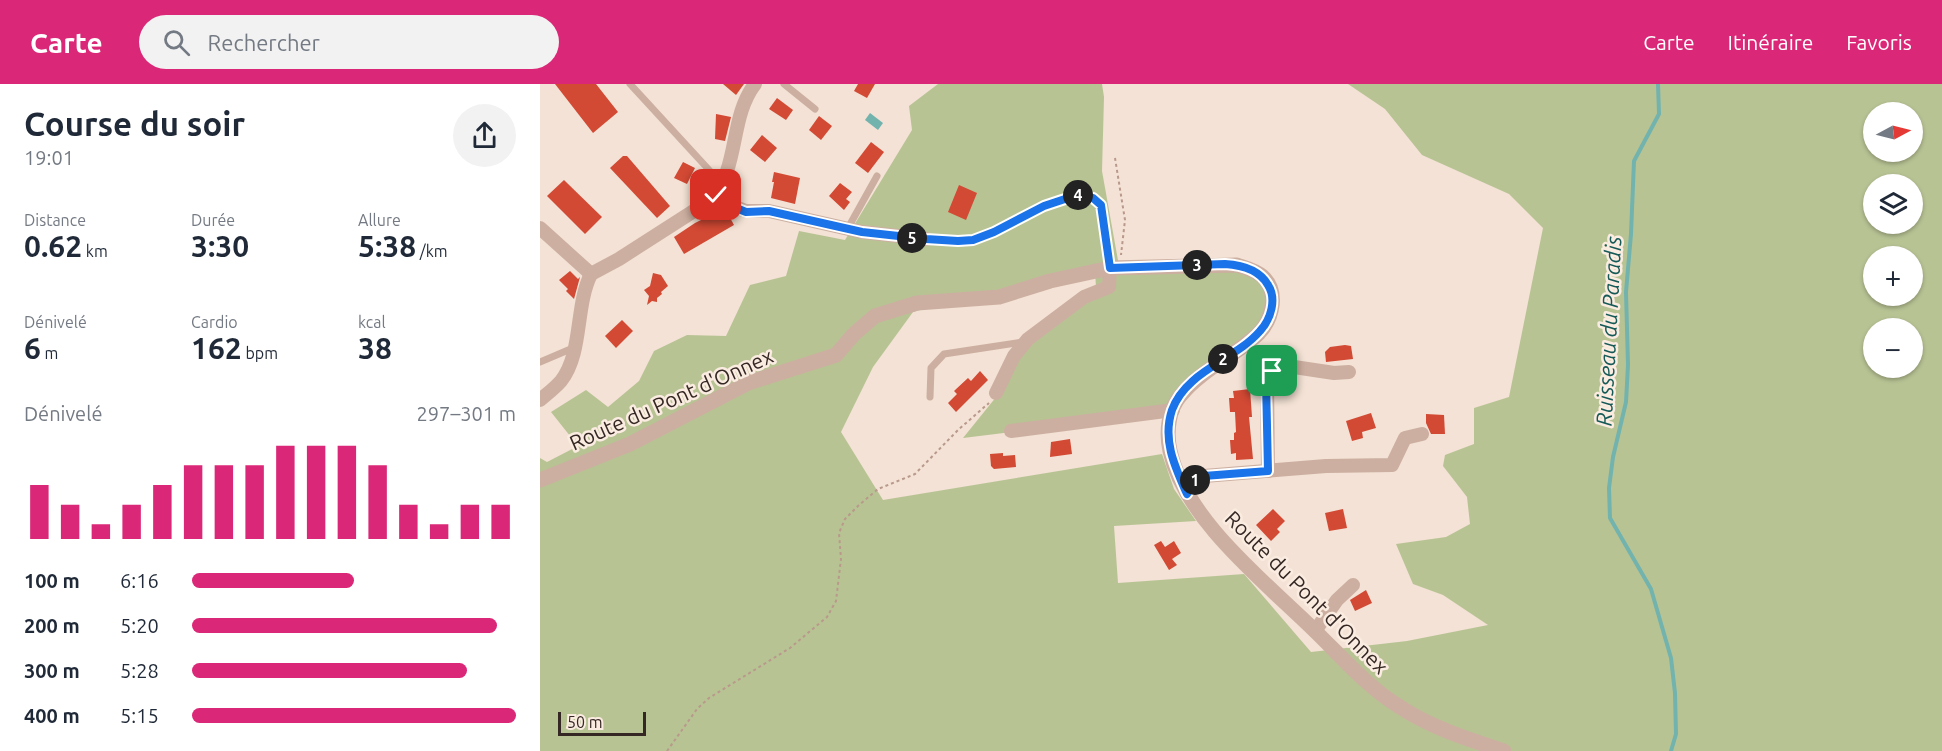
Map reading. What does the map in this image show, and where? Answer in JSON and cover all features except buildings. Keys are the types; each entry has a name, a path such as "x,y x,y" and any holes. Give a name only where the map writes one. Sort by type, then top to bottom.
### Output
{"street":[{"path":"540,400 561,381 568,370 583,296 591,274 619,259 712,198 722,184 730,164 742,108 755,84"},
{"path":"712,198 746,212 769,211 862,232 926,239"},
{"path":"540,228 591,274"},
{"name":"Route du Pont d'Onnex","path":"540,480 630,444 748,383 836,355 875,316 917,303 999,297 1050,281 1114,267 1237,265 1263,277 1273,296 1272,308 1261,331 1195,381 1179,396 1167,430 1170,451 1187,494 1210,525 1238,556 1365,681 1401,708 1431,725 1504,751"},
{"path":"996,393 1014,356 1025,342 1084,297 1109,287 1114,267"},
{"path":"1268,471 1266,381 1272,371 1281,365 1334,373 1349,372"},
{"path":"1011,431 1173,410"},
{"path":"1187,494 1194,482 1204,476 1326,466 1392,465 1405,438 1422,434"},
{"path":"1315,631 1337,600 1353,585"}],"lane":[{"path":"630,84 722,184"},
{"path":"784,84 815,109"},
{"path":"848,228 877,176"},
{"path":"930,397 931,368 944,354 1025,342"},
{"path":"540,362 573,348"}],"path":[{"path":"1114,267 1125,220 1115,158"},
{"path":"926,239 973,240 1018,221 1055,201 1083,195 1093,198 1101,205 1114,267"},
{"path":"666,751 697,709 709,698 790,648 827,617 836,601 841,559 838,533 845,519 878,489 915,474 958,430 990,402 996,393"}],"green space":[{"path":"938,84 1102,84 1104,97 1102,171 1119,266 1225,264 1263,277 1268,319 1158,414 963,438 1005,386 1022,349 1096,287 1095,271 913,312 873,367 841,432 883,500 1162,454 1174,489 1196,521 1114,526 1118,583 1244,574 1311,652 1407,641 1488,625 1443,595 1413,584 1396,544 1446,537 1470,524 1467,497 1443,466 1445,455 1474,444 1474,408 1509,397 1543,228 1509,194 1422,155 1385,109 1348,84 1942,84 1942,751 540,751 540,458 547,462 578,446 551,412 586,390 608,407 639,381 654,351 687,335 726,336 750,285 786,276 799,231 845,240 912,130 909,106"}],"water":[{"path":"870,113 883,123 878,130 865,120"}],"waterway":[{"name":"Ruisseau du Paradis","path":"1658,84 1659,114 1634,161 1626,292 1628,365 1626,402 1613,457 1609,488 1610,518 1651,589 1671,658 1676,734 1671,751"}],"route":[{"path":"716,195 712,198 746,212 769,211 862,232 958,241 973,240 1018,221 1055,201 1083,195 1093,198 1101,205 1110,268 1225,264 1252,270 1263,277 1273,296 1268,319 1261,331 1250,341 1214,365 1179,396 1167,430 1170,451 1187,494 1194,482 1204,476 1268,471 1266,381 1272,371"}]}
